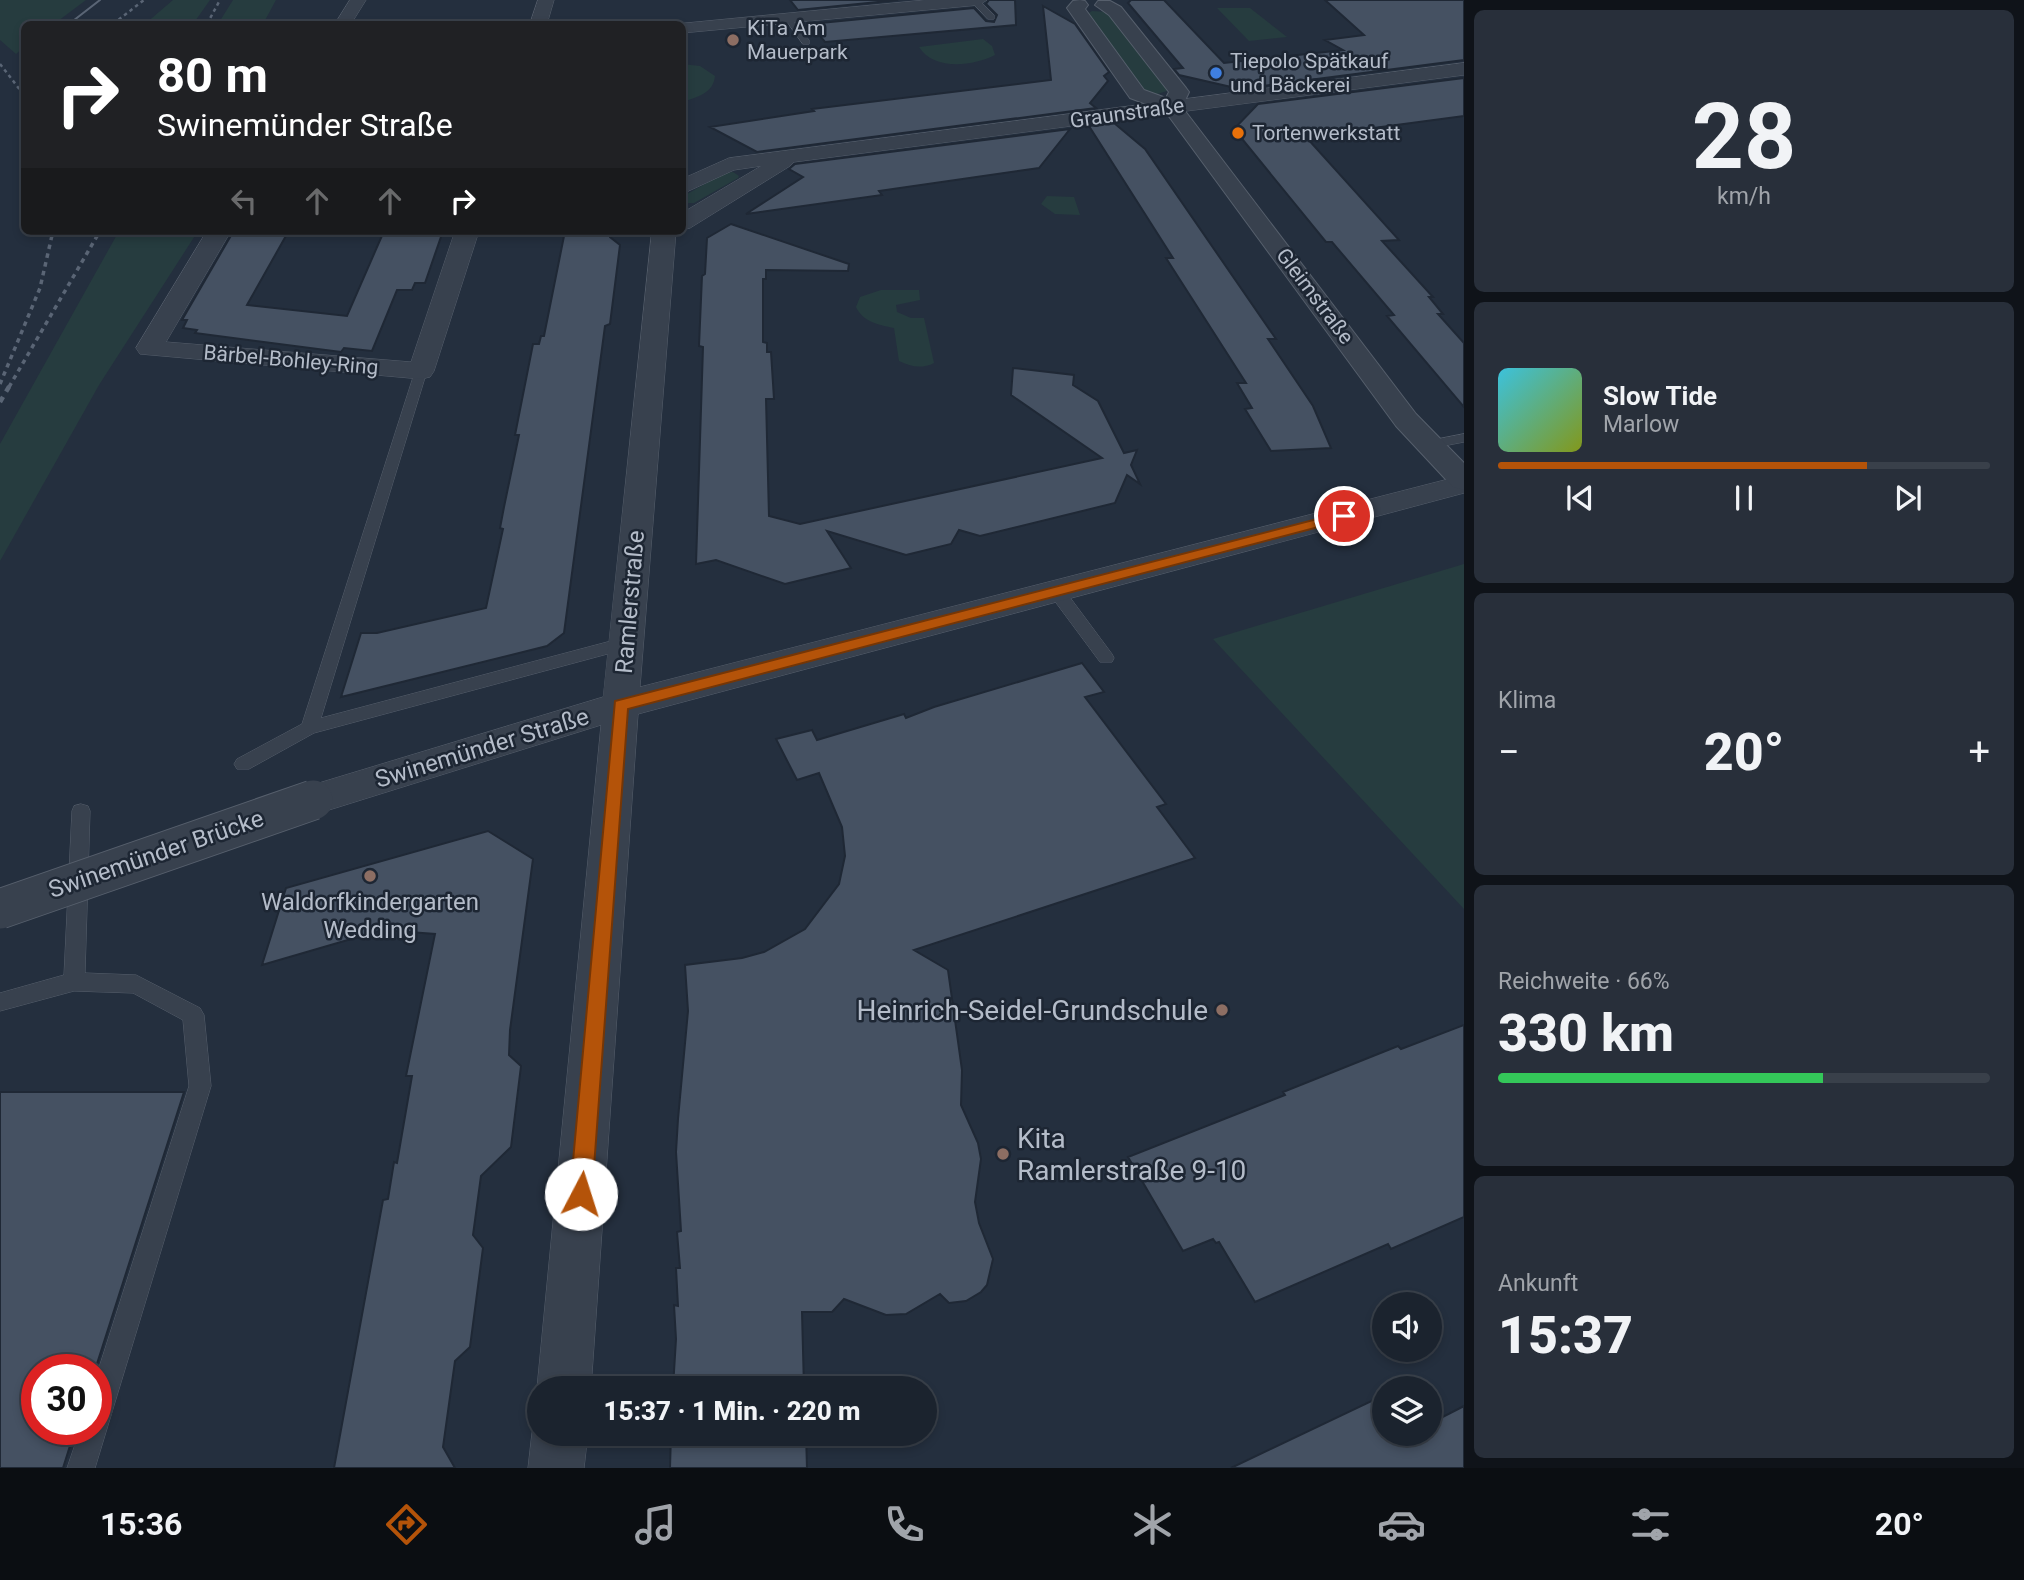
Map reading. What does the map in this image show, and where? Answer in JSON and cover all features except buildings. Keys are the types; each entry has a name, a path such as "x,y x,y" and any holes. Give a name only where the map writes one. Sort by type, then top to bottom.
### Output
{"street":[{"path":"345,21 358,0"},
{"path":"540,21 546,0"},
{"path":"793,0 793,18"},
{"path":"686,28 979,0"},
{"name":"Gleimstraße","path":"1172,107 1178,92 1107,2 1073,2 1137,94 1172,107 1427,445 1464,482"},
{"name":"Graunstraße","path":"790,158 1464,69"},
{"path":"686,186 729,164 790,158"},
{"name":"Ramlerstraße","path":"686,220 790,158"},
{"name":"Bärbel-Bohley-Ring","path":"217,235 149,348 421,371"},
{"path":"421,371 466,235"},
{"name":"Ramlerstraße","path":"565,1376 626,643 669,235"},
{"name":"Swinemünder Straße","path":"313,800 621,705 1057,592 1464,482"},
{"name":"Swinemünder Brücke","path":"0,909 313,800"},
{"path":"556,1468 558,1446"}],"lane":[{"path":"974,1 991,17"},
{"path":"793,18 806,42"},
{"path":"309,728 421,371"},
{"path":"1427,445 1464,438"},
{"path":"1057,592 1106,658"},
{"path":"243,764 309,728 626,643"},
{"path":"75,982 81,811"},
{"path":"0,1002 75,982 136,984 193,1015 200,1086 112,1368"},
{"path":"81,1468 88,1445"}],"green space":[{"path":"0,0 86,0 58,21 21,21 21,50 16,54 0,40"},
{"path":"173,0 210,0 195,21 148,21"},
{"path":"233,0 276,0 265,21 220,21"},
{"path":"1217,8 1250,8 1287,37 1249,41"},
{"path":"1092,11 1108,12 1167,91 1157,94 1143,89 1086,15"},
{"path":"983,39 992,46 995,55 965,64 934,60 919,47"},
{"path":"686,64 700,66 715,76 708,91 686,101"},
{"path":"733,172 739,176 694,203 686,203 686,195 724,173"},
{"path":"1047,196 1074,197 1080,215 1055,214 1041,204"},
{"path":"117,235 195,235 99,385 0,561 0,444"},
{"path":"881,290 919,290 920,300 896,305 897,312 911,318 924,318 934,363 916,366 899,361 894,328 872,322 859,312 856,307 860,297"},
{"path":"1464,564 1464,909 1213,639"}],"tram line":[{"path":"73,21 100,0"}],"railway":[{"path":"117,21 144,0"},
{"path":"209,21 220,0"},
{"path":"0,64 21,91"},
{"path":"0,384 40,288 52,235"},
{"path":"9,387 98,235"},
{"path":"0,402 10,385"}],"place":[{"name":"KiTa Am Mauerpark","path":"733,40"},
{"name":"Tiepolo Spätkauf und Bäckerei","path":"1216,73"},
{"name":"Tortenwerkstatt","path":"1238,133"},
{"name":"Waldorfkindergarten Wedding","path":"370,876"},
{"name":"Heinrich-Seidel-Grundschule","path":"1222,1010"},
{"name":"Kita Ramlerstraße 9-10","path":"1003,1154"}],"route":[{"path":"581,1194 621,705 1344,516"}]}
